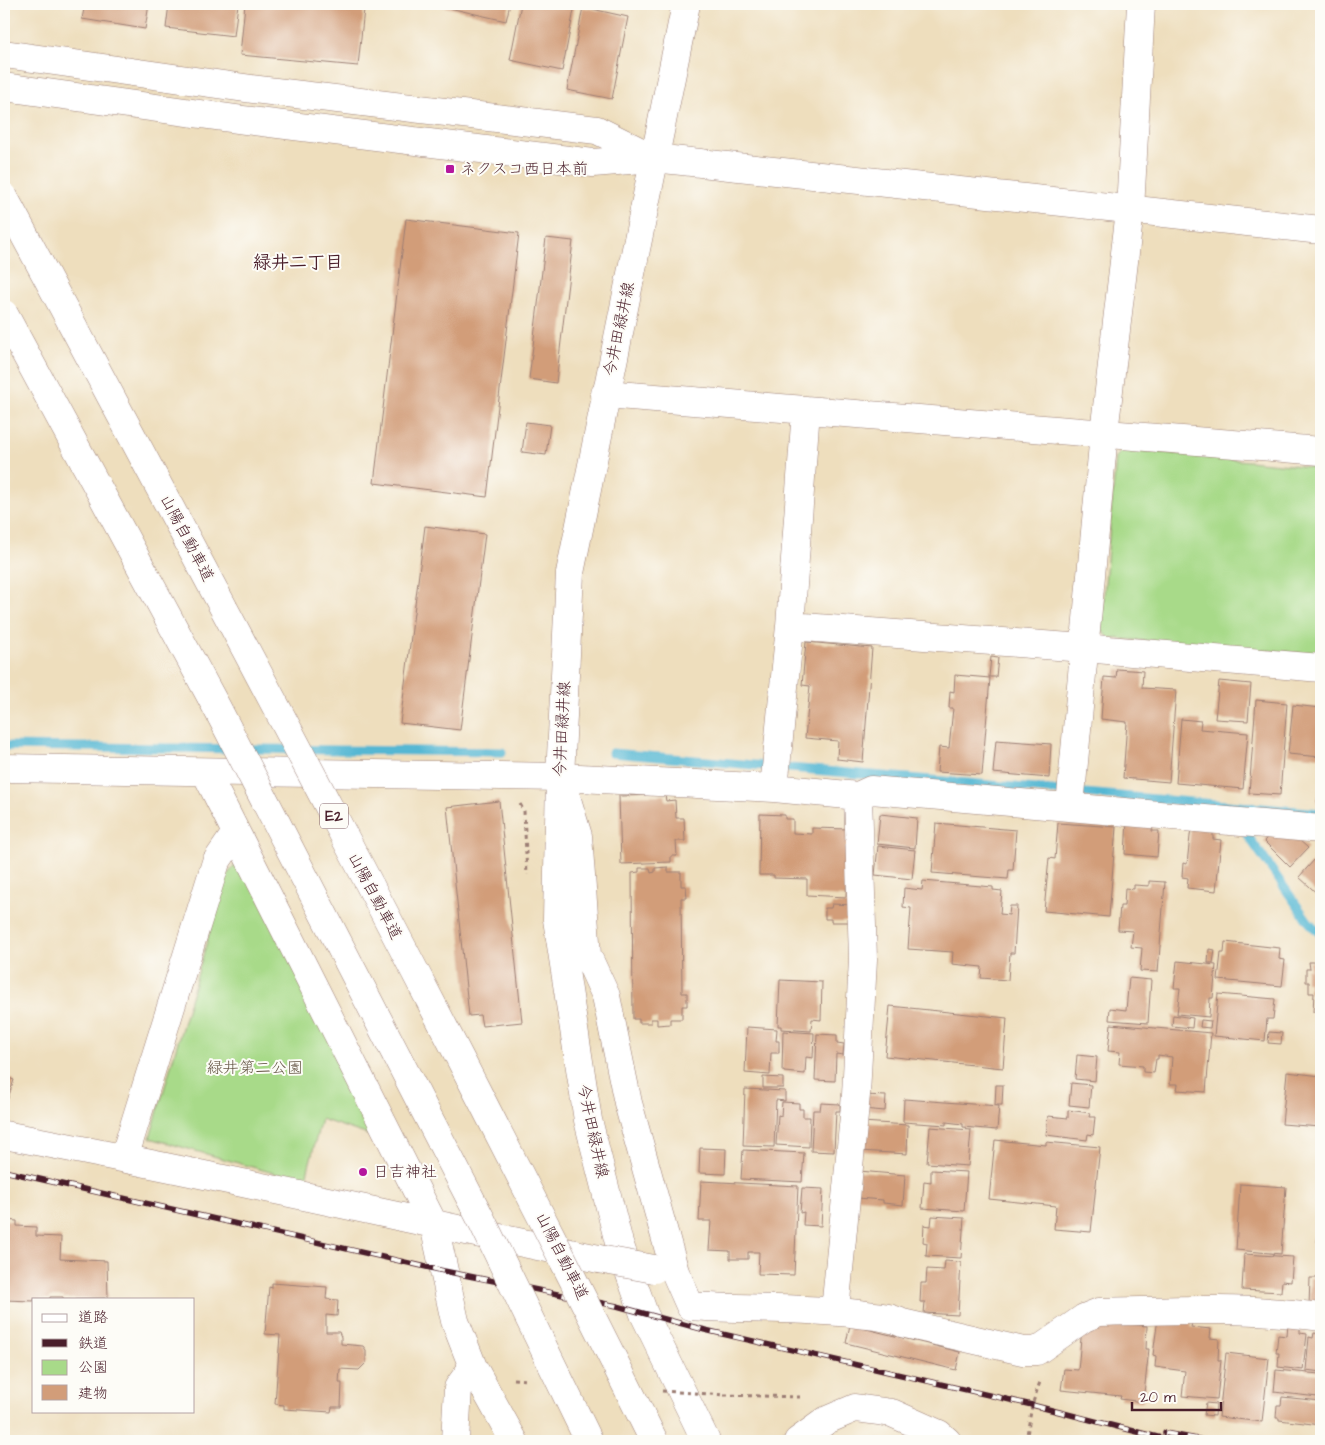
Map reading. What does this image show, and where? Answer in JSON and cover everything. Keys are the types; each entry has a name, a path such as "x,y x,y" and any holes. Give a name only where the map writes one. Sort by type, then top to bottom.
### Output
{"main road":[{"name":"今井田緑井線","path":"686,4 570,573 560,777 558,918 588,1120 619,1243 641,1305 706,1441"},
{"path":"1070,806 1104,433 1130,210 1142,4"},
{"path":"4,54 252,89 598,130 654,158"},
{"path":"4,88 592,163 654,158 1321,230"},
{"name":"山陽自動車道","path":"4,197 268,691 546,1224 654,1441"},
{"path":"4,314 218,708 482,1221 589,1441"},
{"path":"605,394 1321,451"},
{"path":"774,788 790,626 806,410"},
{"path":"790,626 1321,668"},
{"path":"4,769 560,777 774,788 858,796 871,790 1321,828"},
{"path":"206,773 434,1225 454,1321 473,1367 514,1441"},
{"path":"560,777 578,836 588,955 606,996 665,1270 690,1306 726,1309 835,1311 893,1319 902,1323 1023,1351 1037,1351 1084,1318 1099,1312 1210,1309 1321,1317"},
{"path":"835,1311 856,1095 863,959 858,796"},
{"path":"124,1158 216,862 236,833"},
{"path":"4,1136 124,1158 434,1225 600,1259 665,1270"},
{"path":"455,1441 458,1388 473,1367"},
{"path":"798,1441 827,1420 856,1408 892,1413 938,1434 947,1441"}],"path":[{"path":"1026,1441 1032,1405 1041,1378 1037,1351"},
{"path":"656,1391 800,1397"}],"green space":[{"path":"1124,449 1321,468 1321,655 1109,638 1101,629 1116,457"},
{"name":"緑井第二公園","path":"243,856 383,1140 321,1119 305,1182 150,1138 226,876"}],"building":[{"path":"85,4 149,4 145,29 82,19"},
{"path":"169,4 238,4 234,36 166,28"},
{"path":"245,4 308,4 364,9 358,66 240,55"},
{"path":"432,4 510,4 506,21"},
{"path":"521,4 575,5 562,71 510,60"},
{"path":"583,7 628,17 612,99 567,90"},
{"path":"406,219 519,233 487,497 374,483"},
{"path":"546,238 573,241 556,383 529,379"},
{"path":"526,422 550,425 546,455 522,452"},
{"path":"425,526 485,534 460,730 400,723"},
{"path":"806,642 872,648 863,762 837,759 838,741 805,738 810,686 802,685"},
{"path":"991,657 998,658 996,677 989,677"},
{"path":"1117,669 1143,671 1142,688 1176,690 1169,782 1123,778 1127,722 1101,719 1104,677 1116,678"},
{"path":"955,675 990,678 982,775 937,772 939,747 949,748 953,708 949,708 950,691 954,692"},
{"path":"1219,681 1251,684 1248,721 1215,719"},
{"path":"1256,700 1287,703 1280,795 1249,793"},
{"path":"1293,705 1321,708 1321,757 1288,754"},
{"path":"1181,719 1201,721 1200,729 1248,733 1243,789 1176,783"},
{"path":"996,740 1051,744 1049,778 993,773"},
{"path":"1318,794 1321,794 1321,802 1317,802"},
{"path":"665,795 666,801 675,800 676,818 684,818 685,841 676,841 677,856 671,856 671,862 621,864 619,796"},
{"path":"499,801 522,1022 482,1026 480,1015 469,1016 447,807"},
{"path":"760,814 785,815 785,819 793,819 793,833 812,834 812,828 848,829 846,897 807,895 807,879 774,878 774,875 759,875"},
{"path":"880,814 917,818 915,848 877,844"},
{"path":"1127,821 1153,823 1152,831 1159,831 1157,857 1125,854"},
{"path":"936,823 1016,830 1013,870 1009,870 1008,879 932,873"},
{"path":"1058,823 1116,827 1109,917 1044,911 1049,858 1055,859"},
{"path":"1191,827 1213,829 1213,839 1221,840 1216,891 1187,888 1188,878 1182,877 1183,863 1187,864"},
{"path":"1274,830 1289,831 1308,848 1290,867 1264,841"},
{"path":"878,846 915,850 912,879 875,875"},
{"path":"1315,859 1319,863 1321,860 1321,897 1299,877"},
{"path":"668,867 668,872 681,872 681,886 686,886 687,898 681,898 682,993 687,993 687,1006 682,1006 682,1019 670,1019 670,1024 657,1025 657,1019 651,1019 651,1023 639,1023 639,1019 633,1019 632,873 639,872 639,868 650,868 651,873 655,872 655,868"},
{"path":"923,881 993,887 993,890 1002,891 1000,914 1009,915 1010,906 1017,906 1014,953 1010,953 1008,980 981,978 982,967 952,964 953,952 908,949 911,908 903,907 904,888 922,890"},
{"path":"1149,881 1165,882 1158,972 1140,971 1142,948 1131,947 1133,931 1118,930 1120,906 1124,906 1125,888 1134,889 1134,885 1149,886"},
{"path":"832,904 853,905 852,922 831,922 831,919 825,919 825,908 831,908"},
{"path":"1225,942 1280,948 1279,959 1285,960 1282,986 1218,980 1221,953 1224,953"},
{"path":"1209,949 1215,950 1213,963 1208,963"},
{"path":"1177,961 1216,965 1213,998 1210,998 1209,1017 1177,1014 1180,988 1174,988"},
{"path":"1309,962 1321,962 1321,1015 1318,1015 1318,1012 1313,1012 1314,993 1309,993 1309,982 1306,982 1306,969 1310,969"},
{"path":"1129,978 1151,980 1148,1023 1109,1020 1110,1008 1126,1010"},
{"path":"780,980 822,982 821,1020 812,1019 811,1031 781,1029 781,1026 778,1026"},
{"path":"1218,994 1275,999 1273,1019 1267,1019 1265,1041 1214,1036"},
{"path":"890,1006 1007,1018 1003,1068 885,1056"},
{"path":"1173,1015 1193,1018 1192,1028 1172,1026"},
{"path":"1201,1020 1211,1021 1210,1028 1200,1027"},
{"path":"1111,1024 1211,1033 1206,1092 1177,1090 1178,1084 1170,1084 1172,1057 1158,1055 1154,1073 1143,1072 1143,1066 1119,1064 1120,1052 1108,1051"},
{"path":"747,1027 777,1029 776,1041 779,1041 779,1053 771,1053 770,1075 745,1073"},
{"path":"783,1031 814,1033 813,1058 806,1057 805,1074 782,1071"},
{"path":"1269,1032 1282,1033 1281,1044 1268,1043"},
{"path":"817,1034 837,1035 837,1043 844,1044 843,1055 836,1054 835,1081 815,1080"},
{"path":"1077,1055 1097,1057 1095,1081 1075,1079"},
{"path":"1287,1072 1321,1076 1320,1127 1282,1124"},
{"path":"4,1076 14,1080 4,1110"},
{"path":"763,1077 783,1078 783,1088 763,1088"},
{"path":"1071,1083 1091,1085 1089,1107 1069,1105"},
{"path":"996,1085 1003,1085 1002,1105 995,1105"},
{"path":"745,1089 785,1091 785,1101 776,1100 774,1147 743,1146"},
{"path":"864,1095 886,1096 885,1111 862,1109"},
{"path":"904,1099 999,1106 997,1130 963,1127 963,1124 946,1122 946,1125 903,1122"},
{"path":"782,1102 799,1103 799,1109 803,1109 803,1117 810,1117 809,1147 776,1145 778,1115 781,1116"},
{"path":"821,1103 840,1104 840,1111 836,1111 834,1152 811,1151 813,1110 820,1110"},
{"path":"1068,1110 1090,1113 1089,1117 1095,1117 1093,1135 1088,1134 1087,1140 1046,1135 1048,1116 1068,1118"},
{"path":"862,1122 908,1125 907,1154 860,1151"},
{"path":"930,1127 971,1130 968,1166 927,1163"},
{"path":"995,1140 1046,1145 1046,1142 1100,1147 1091,1232 1054,1229 1056,1206 989,1199"},
{"path":"700,1148 726,1149 725,1174 699,1173"},
{"path":"743,1150 804,1153 802,1182 741,1179"},
{"path":"931,1170 967,1172 964,1211 922,1208 924,1181 931,1182"},
{"path":"859,1171 905,1175 903,1205 883,1203 883,1200 857,1198"},
{"path":"701,1181 798,1186 794,1275 758,1274 759,1252 748,1252 748,1259 730,1259 730,1251 709,1250 711,1221 699,1221"},
{"path":"1240,1184 1286,1187 1281,1254 1236,1250"},
{"path":"802,1188 823,1189 821,1226 803,1225 804,1212 800,1213"},
{"path":"1321,1210 1321,1243 1317,1242"},
{"path":"932,1216 964,1218 961,1258 926,1256 927,1243 923,1242 924,1225 931,1226"},
{"path":"4,1220 17,1221 17,1226 36,1227 36,1236 61,1237 60,1259 107,1261 108,1298 50,1297 32,1298 32,1301 4,1300"},
{"path":"1244,1254 1293,1257 1291,1282 1282,1281 1281,1292 1242,1290"},
{"path":"945,1261 961,1262 958,1315 924,1313 925,1302 920,1302 921,1283 926,1283 927,1269 944,1270"},
{"path":"1320,1270 1321,1301 1319,1306 1309,1306 1310,1278 1319,1278"},
{"path":"272,1283 327,1287 326,1299 338,1300 337,1316 326,1315 326,1332 339,1332 341,1344 363,1346 366,1350 366,1363 359,1370 340,1369 339,1383 342,1383 341,1407 332,1407 331,1412 284,1409 284,1405 275,1404 280,1335 265,1334 269,1287 272,1288"},
{"path":"1159,1320 1192,1323 1191,1327 1211,1329 1210,1338 1219,1339 1218,1360 1221,1360 1217,1399 1182,1396 1185,1371 1155,1367 1156,1356 1153,1355"},
{"path":"1100,1321 1147,1326 1146,1349 1149,1349 1143,1402 1120,1399 1121,1396 1061,1390 1064,1369 1078,1370 1082,1328"},
{"path":"1288,1324 1300,1326 1300,1333 1307,1334 1303,1370 1278,1367 1279,1353 1276,1353 1278,1335 1287,1336"},
{"path":"850,1325 960,1352 956,1370 846,1343"},
{"path":"1314,1333 1321,1334 1321,1372 1306,1370 1309,1337 1313,1338"},
{"path":"1226,1353 1269,1358 1262,1422 1219,1417"},
{"path":"1276,1370 1320,1374 1318,1397 1274,1392"},
{"path":"1282,1397 1321,1401 1321,1425 1279,1420 1279,1418 1276,1418 1277,1405 1281,1405"},
{"path":"1206,1403 1216,1404 1215,1416 1204,1415"}],"waterway":[{"path":"4,746 502,752"},
{"path":"612,753 1321,813"},
{"path":"1246,833 1308,921 1321,935"}],"railway":[{"path":"4,1171 444,1271 617,1306 705,1330 1032,1405 1173,1441"},
{"path":"1165,1433 1208,1441"}],"place":[{"name":"ネクスコ西日本前","path":"450,169"},
{"name":"日吉神社","path":"363,1172"}],"district":[{"name":"緑井二丁目","path":"298,262"}]}
